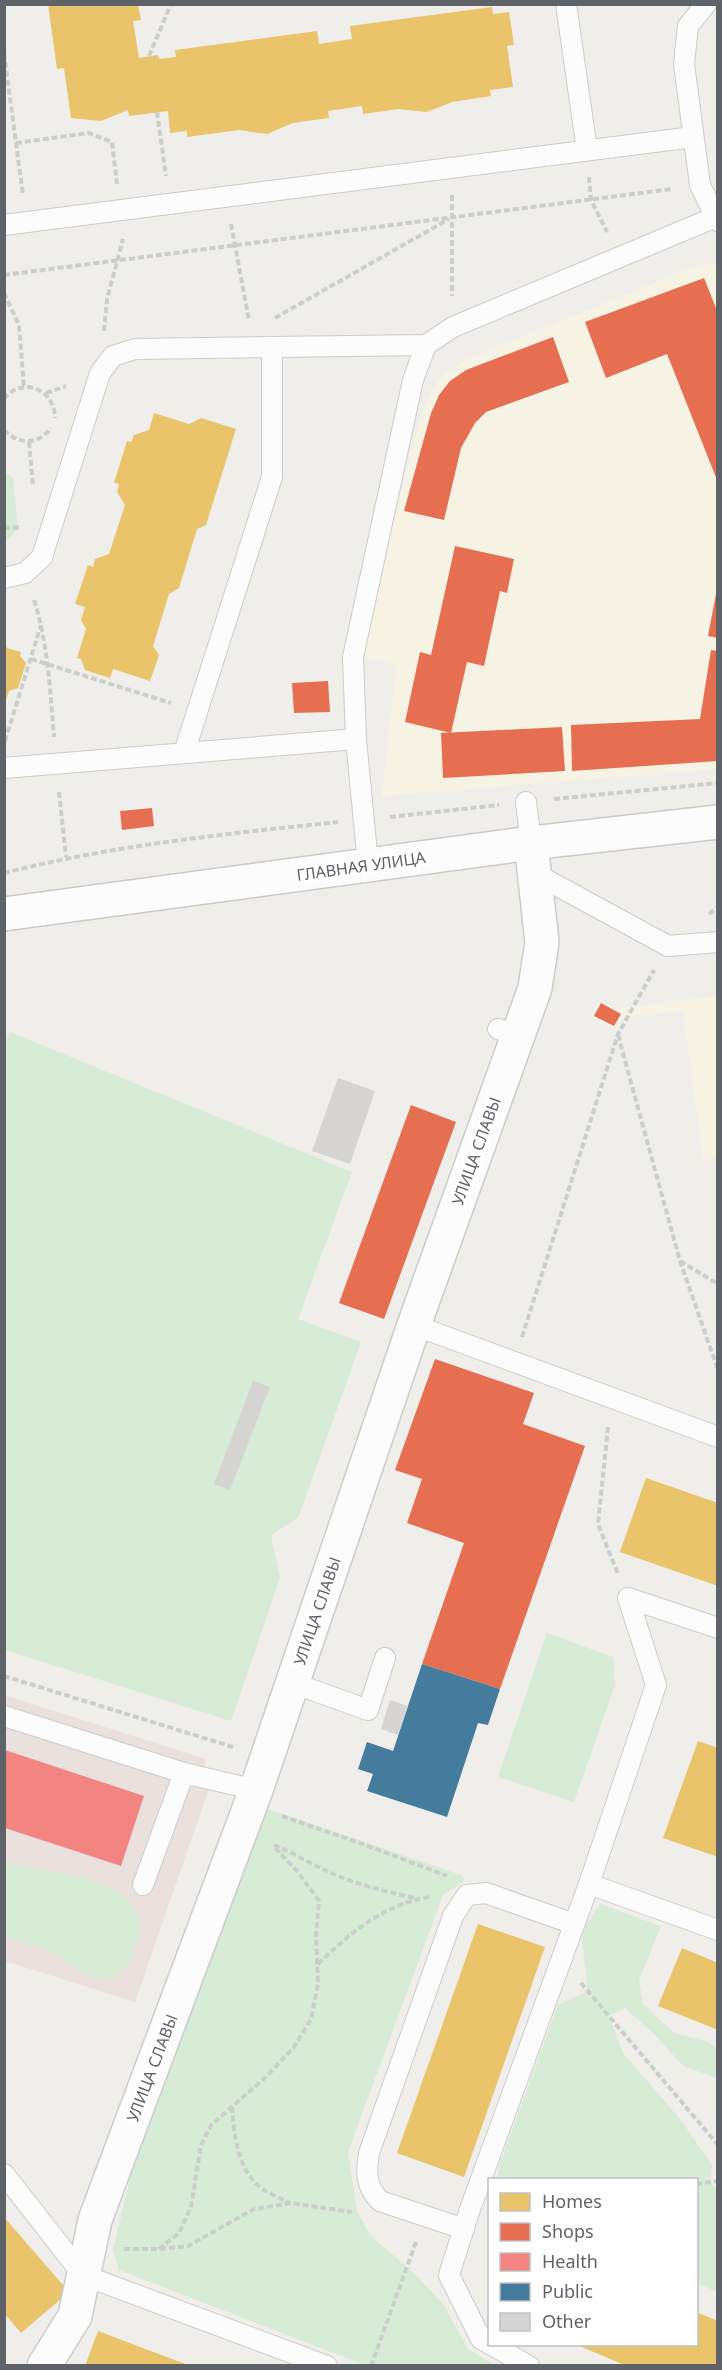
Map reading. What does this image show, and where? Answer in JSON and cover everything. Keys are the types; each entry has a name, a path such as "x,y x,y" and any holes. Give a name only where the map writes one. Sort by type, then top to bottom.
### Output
{"street":[{"name":"ГЛАВНАЯ УЛИЦА","path":"4,914 368,864 533,858 717,822"},
{"name":"УЛИЦА СЛАВЫ","path":"44,2366 75,2316 94,2220 254,1797 414,1326 508,1033 535,988 542,942 533,858"}],"lane":[{"path":"566,4 587,150"},
{"path":"4,578 25,573 42,557 100,373 113,356 135,348 259,342 426,345 453,327 620,256 717,218 700,185 684,63 688,26 706,4"},
{"path":"4,225 693,137"},
{"path":"184,753 272,477 259,342"},
{"path":"368,864 356,739 354,649 413,380 426,345"},
{"path":"4,768 356,739"},
{"path":"526,802 533,858 668,946 717,942"},
{"path":"414,1326 515,1361 717,1437"},
{"path":"628,1598 717,1628"},
{"path":"488,2343 481,2339 449,2275 589,1884 657,1685 628,1598"},
{"path":"293,1683 368,1710 385,1658"},
{"path":"4,1716 254,1797"},
{"path":"143,1885 184,1773"},
{"path":"589,1884 717,1930"},
{"path":"464,2229 380,2200 373,2193 365,2176 369,2152 453,1916 476,1894 574,1924"},
{"path":"4,2174 86,2264 327,2366"},
{"path":"494,2346 529,2366"}],"path":[{"path":"149,56 171,4"},
{"path":"4,54 26,222"},
{"path":"157,112 169,204"},
{"path":"16,143 89,133 112,142 124,234 107,299 103,339 113,356"},
{"path":"587,150 591,200 620,256"},
{"path":"451,167 453,327"},
{"path":"4,275 700,185"},
{"path":"226,197 235,245 259,342 452,217"},
{"path":"4,293 19,325 24,387"},
{"path":"4,430 19,441 29,442 45,436 51,428 55,410 46,393 36,388 24,387 14,390 5,397"},
{"path":"25,573 42,624 48,664 66,857"},
{"path":"4,741 42,624"},
{"path":"31,659 197,711"},
{"path":"515,1361 618,1034 668,946 717,907"},
{"path":"618,1034 680,1261 717,1370"},
{"path":"680,1261 717,1284"},
{"path":"615,1400 609,1416 598,1524 628,1598"},
{"path":"4,1676 267,1758"},
{"path":"254,1797 463,1882 476,1894"},
{"path":"159,2249 179,2233 191,2207 201,2145 211,2125 266,2077 294,2047 311,2019 318,1984 316,1936 319,1901 297,1871 272,1844 328,1872 388,1892 419,1899"},
{"path":"318,1965 355,1929 383,1913 419,1899 443,1895 476,1894"},
{"path":"561,1959 717,2145"},
{"path":"232,2107 234,2137 247,2172 262,2189 291,2203"},
{"path":"698,2184 717,2181"},
{"path":"86,2264 127,2248 159,2249 188,2246 254,2209 291,2203 357,2212"},
{"path":"371,2366 425,2216"}],"shaded area":[{"path":"717,263 717,769 382,796 396,665 360,656 421,414 432,391 443,375 464,361 698,265"},
{"path":"717,996 717,1157 703,1159 683,1011 625,1016 616,1031 591,1017 600,1000 617,1009"},
{"path":"4,1695 206,1759 202,1774 213,1777 135,2002 5,1961"}],"green space":[{"path":"5,472 13,477 18,530 5,541"},
{"path":"10,1032 352,1172 298,1319 361,1342 298,1518 271,1535 280,1578 231,1721 5,1650 4,1046"},
{"path":"547,1633 613,1657 615,1685 574,1802 498,1777"},
{"path":"265,1808 461,1875 464,1879 443,1895 348,2152 357,2212 370,2235 414,2273 444,2305 467,2348 494,2365 365,2365 119,2270 113,2250 134,2162"},
{"path":"4,1863 91,1880 121,1894 132,1904 141,1926 131,1960 115,1978 88,1976 50,1951 5,1937"},
{"path":"600,1904 661,1926 639,1980 643,2004 674,2033 706,2041 717,2049 717,2078 683,2066 654,2034 625,2008 609,2016 623,2053 680,2119 712,2165 710,2182 718,2190 717,2292 698,2283 698,2178 497,2178 499,2166 558,2005 588,1991 581,1933"}],"building: Homes":[{"path":"48,4 138,4 141,20 133,21 139,58 158,55 159,59 176,57 175,50 317,31 319,44 352,39 350,26 492,7 493,14 509,12 514,45 507,46 513,87 490,90 491,96 452,102 427,112 398,109 363,114 362,106 328,111 329,118 293,123 267,134 239,130 187,137 187,131 170,133 168,111 129,116 128,110 101,121 71,118 64,68 57,69"},
{"path":"154,413 189,424 201,418 236,429 206,525 197,529 179,588 169,594 153,646 159,655 150,681 113,669 110,678 85,670 81,659 77,658 86,629 81,620 85,607 75,604 88,565 93,567 95,559 109,554 125,505 117,492 119,484 114,483 127,441 131,442 134,435 149,430"},
{"path":"5,643 7,648 21,652 20,656 26,663 18,688 9,691 5,703"},
{"path":"646,1478 718,1503 718,1586 620,1552"},
{"path":"698,1741 718,1748 718,1857 663,1838"},
{"path":"478,1924 545,1947 464,2177 397,2153"},
{"path":"682,1948 718,1963 718,2030 658,2006"},
{"path":"4,2217 69,2292 21,2333 4,2313"},
{"path":"698,2313 718,2321 718,2366 627,2366 579,2346 698,2346"},
{"path":"98,2331 188,2365 188,2366 85,2366"}],"building: Shops":[{"path":"704,278 718,313 717,480 667,354 606,378 585,322"},
{"path":"553,337 569,382 486,412 475,423 461,448 444,520 404,511 431,413 439,395 450,381 466,370"},
{"path":"455,546 514,559 507,593 500,591 484,666 467,662 451,733 405,722 420,652 431,655"},
{"path":"716,594 718,594 718,638 708,636"},
{"path":"711,650 718,651 718,761 572,771 571,725 700,719"},
{"path":"328,681 330,712 294,713 292,683"},
{"path":"562,727 565,771 443,778 441,733"},
{"path":"152,808 154,826 122,830 120,811"},
{"path":"601,1003 621,1014 614,1026 594,1016"},
{"path":"411,1105 456,1122 384,1319 339,1303"},
{"path":"435,1359 534,1393 523,1424 585,1446 500,1689 422,1664 464,1543 407,1523 422,1479 395,1470"}],"building: Health":[{"path":"5,1750 144,1796 121,1866 5,1828"}],"building: Public":[{"path":"422,1664 500,1689 488,1725 478,1723 447,1817 367,1791 373,1774 358,1769 367,1742 393,1751"}],"building: Other":[{"path":"338,1078 375,1091 350,1164 312,1151"},
{"path":"253,1381 270,1387 230,1490 214,1484"},
{"path":"390,1700 408,1706 398,1735 381,1729"}]}
